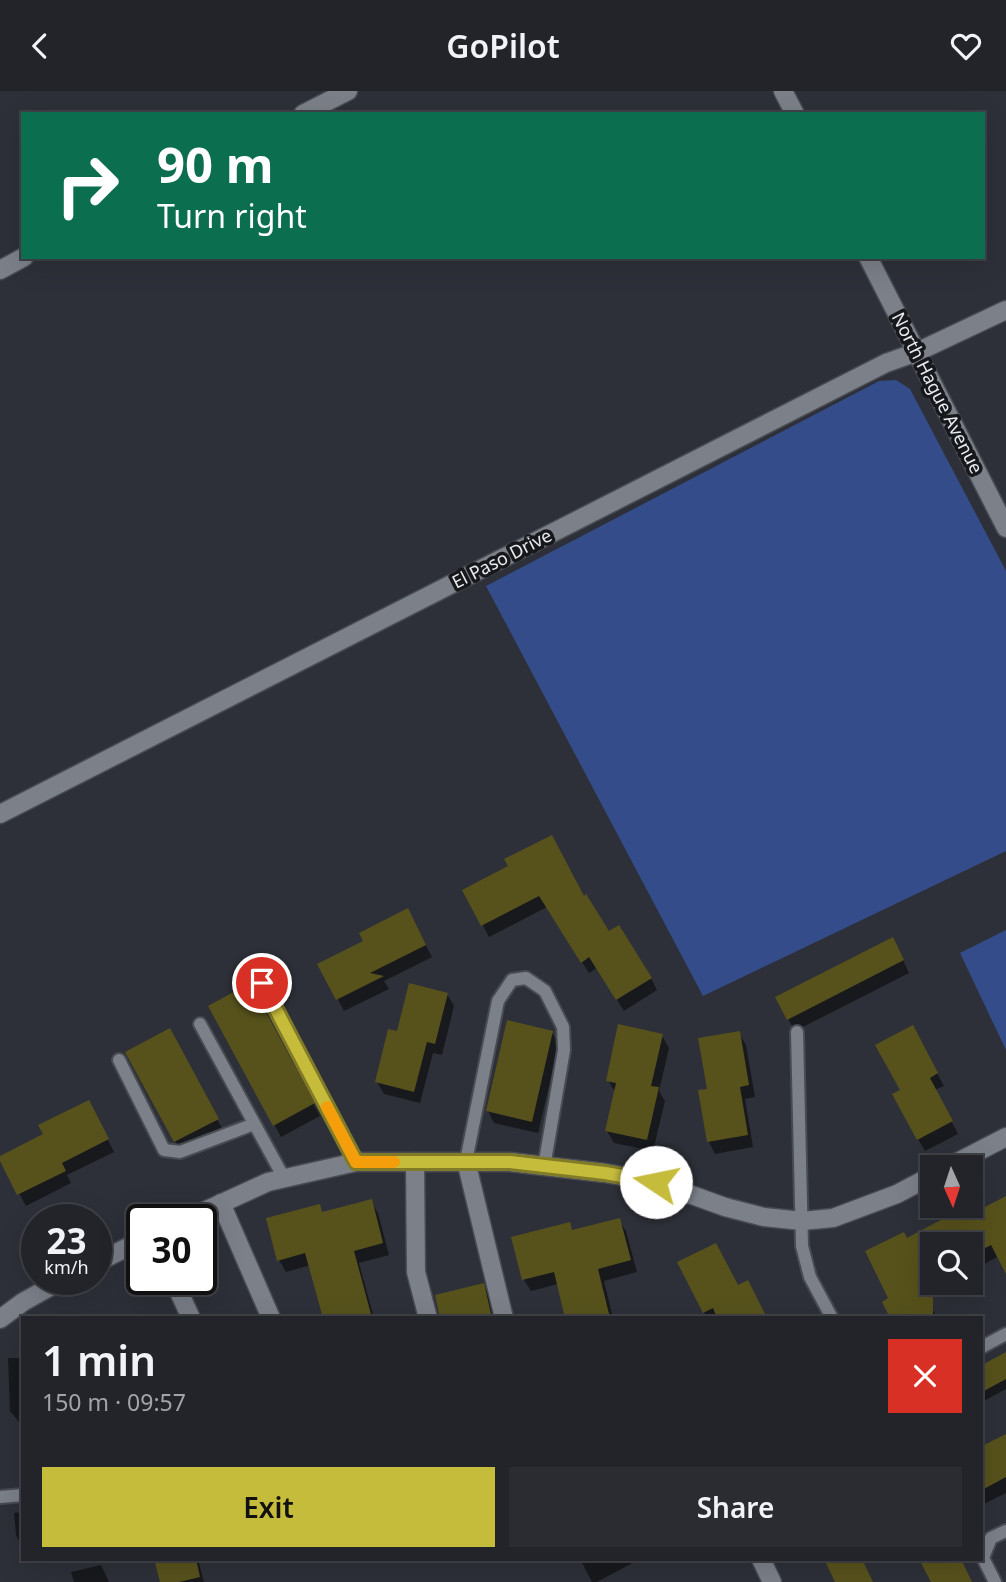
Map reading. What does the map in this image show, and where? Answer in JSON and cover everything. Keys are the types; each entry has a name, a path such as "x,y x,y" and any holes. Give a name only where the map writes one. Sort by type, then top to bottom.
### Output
{"street":[{"path":"307,112 348,91"},
{"path":"783,91 794,112"},
{"path":"0,270 21,259"},
{"name":"North Hague Avenue","path":"869,259 1006,528"},
{"name":"El Paso Drive","path":"0,814 886,363 917,352 1006,310"},
{"path":"971,1155 1006,1137"},
{"path":"466,1161 504,1316"},
{"path":"217,1205 268,1182 356,1162 510,1162 605,1173 656,1182 725,1207 764,1217 802,1221 833,1218 897,1194 920,1182"},
{"path":"415,1162 416,1272 427,1316"},
{"path":"221,1203 270,1316"},
{"path":"0,1319 35,1295"},
{"path":"180,1295 190,1316"},
{"path":"762,1561 772,1582"}],"lane":[{"path":"466,1161 498,1001 512,980 526,978 545,991 563,1027 564,1050 544,1167"},
{"path":"262,983 356,1162"},
{"path":"200,1024 284,1178"},
{"path":"797,1031 802,1246 810,1277 831,1316"},
{"path":"119,1060 164,1150 180,1153 254,1124"},
{"path":"983,1346 1006,1334"},
{"path":"0,1497 21,1495"},
{"path":"995,1582 983,1558 991,1538 1006,1531"}],"shaded area":[{"path":"896,380 910,389 1006,571 1006,851 703,996 486,586 879,381"},
{"path":"1006,930 1006,1050 960,953"}],"building":[{"path":"552,835 584,896 586,894 609,931 619,925 652,978 616,1000 589,957 581,963 539,896 481,926 462,890 508,866 504,859"},
{"path":"408,908 426,945 370,973 384,976 336,1000 317,964 363,941 359,933"},
{"path":"893,937 904,960 787,1020 775,997"},
{"path":"250,983 315,1103 273,1126 208,1006"},
{"path":"409,983 448,993 435,1044 427,1042 414,1092 375,1082 388,1029 397,1031"},
{"path":"507,1020 553,1031 532,1122 486,1111"},
{"path":"618,1024 663,1034 651,1086 659,1087 647,1140 605,1131 616,1083 606,1081"},
{"path":"913,1025 938,1073 930,1078 953,1121 917,1140 892,1094 900,1090 875,1045"},
{"path":"170,1028 219,1119 174,1142 125,1052"},
{"path":"740,1031 749,1085 740,1087 748,1135 707,1142 698,1090 707,1089 698,1038"},
{"path":"89,1100 109,1139 62,1163 66,1171 17,1195 0,1156 43,1134 38,1125"},
{"path":"1006,1196 1006,1274 991,1245 983,1249 983,1232 920,1232 920,1295 933,1295 933,1316 889,1316 882,1302 888,1298 865,1251 904,1232 907,1238 944,1218 984,1218 984,1207"},
{"path":"372,1199 383,1243 354,1251 371,1316 322,1316 305,1253 277,1261 266,1218 320,1204 322,1212"},
{"path":"620,1218 631,1260 598,1269 610,1316 565,1316 554,1272 522,1280 511,1237 570,1222 572,1230"},
{"path":"716,1243 738,1285 748,1280 766,1316 716,1316 713,1308 703,1313 677,1262"},
{"path":"484,1283 492,1316 440,1316 435,1295"},
{"path":"1006,1352 1006,1379 983,1391 983,1364"},
{"path":"1006,1434 1006,1477 983,1489 983,1446"},
{"path":"155,1561 196,1561 200,1577 179,1582 160,1582"},
{"path":"825,1561 863,1561 873,1582 835,1582"},
{"path":"920,1561 962,1561 972,1582 931,1582"}],"slow traffic":[{"path":"327,1107 356,1162 394,1162"}],"route":[{"path":"262,983 356,1162 510,1162 656,1182"}]}
